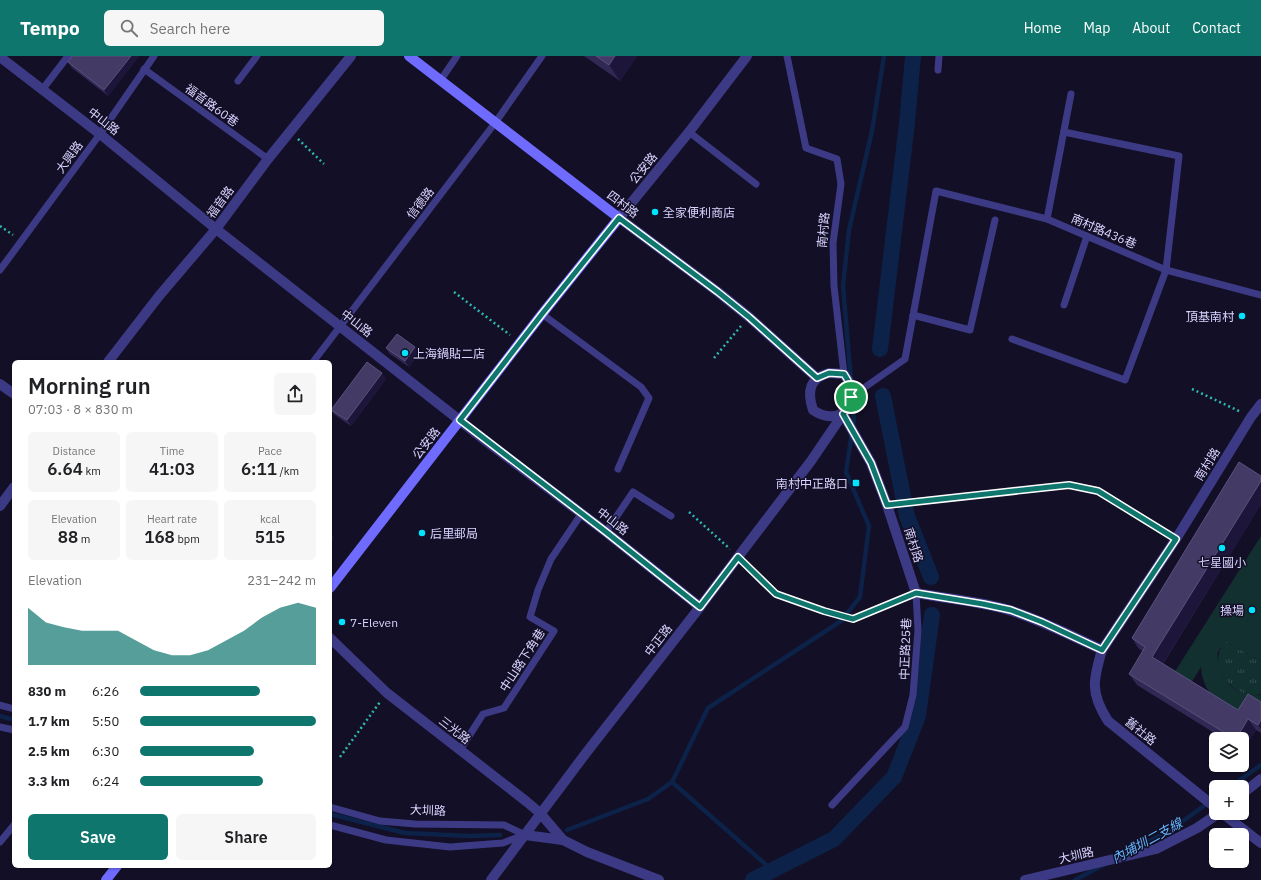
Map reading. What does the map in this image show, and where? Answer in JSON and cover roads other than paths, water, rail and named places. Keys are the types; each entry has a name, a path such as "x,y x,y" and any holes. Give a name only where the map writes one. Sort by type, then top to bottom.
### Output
{"main road":[{"name":"四村路","path":"409,56 619,218"},
{"name":"公安路","path":"332,585 519,343 619,218"},
{"path":"106,880 115,868"}],"street":[{"name":"福音路","path":"110,360 159,296 216,229 268,159 351,56"},
{"name":"公安路","path":"619,218 689,132 747,56"},
{"name":"中山路","path":"0,57 100,134 216,229 460,420 582,513 700,607"},
{"name":"四村路","path":"619,218 749,317 817,378"},
{"path":"844,374 829,373 817,378 813,382 810,390 813,410 820,414 832,417 843,414 849,406 851,397"},
{"name":"南村路","path":"844,374 851,386 851,397"},
{"path":"0,384 12,393"},
{"name":"南村路","path":"1102,650 1176,539 1251,417 1261,404"},
{"name":"南村路","path":"843,414 871,463 891,505 916,593"},
{"name":"中正路","path":"492,880 540,814 811,461 843,414"},
{"path":"0,506 12,490"},
{"path":"916,593 1011,610 1042,622 1102,650"},
{"name":"三光路","path":"332,640 387,693 527,802 563,840"},
{"name":"舊社路","path":"1102,650 1095,674 1095,691 1099,708 1108,721 1209,802"},
{"path":"1249,788 1261,779"},
{"name":"大圳路","path":"1025,880 1156,849 1197,828 1209,819"},
{"path":"1231,820 1261,843"},
{"name":"大圳路","path":"525,835 563,840 587,852 659,880"}],"lane":[{"path":"42,90 68,56"},
{"name":"大興路","path":"0,270 100,134 154,56"},
{"path":"238,81 257,56"},
{"path":"440,81 457,56"},
{"name":"信德路","path":"314,360 495,123 542,56"},
{"name":"南村路","path":"787,56 806,148 837,159 841,184 834,243 834,286 844,374"},
{"path":"938,70 939,56"},
{"name":"福音路60巷","path":"144,69 268,159"},
{"path":"1047,219 1070,94"},
{"path":"689,132 756,184"},
{"path":"1012,339 1125,380 1166,270 1179,156 1064,132"},
{"name":"南村路436巷","path":"914,315 936,191 1047,219 1166,270 1261,295"},
{"path":"851,397 905,359 914,315 970,330 995,220"},
{"path":"1064,305 1087,236"},
{"path":"542,314 641,387 649,398 618,469"},
{"path":"891,505 1069,485 1098,491 1176,539"},
{"path":"606,532 633,492 671,516"},
{"name":"中山路下角巷","path":"460,750 483,714 504,708 554,631 530,617 538,590 550,559 582,513"},
{"name":"中正路25巷","path":"738,557 776,594 824,611 853,619 916,593 918,630 914,695 905,727 832,806"},
{"path":"0,705 12,708"},
{"path":"0,727 12,730"},
{"name":"大圳路","path":"332,808 380,821 415,824 504,825 525,835"},
{"name":"大圳路","path":"332,826 386,840 450,846 503,843 525,835"},
{"path":"0,842 12,827"}],"waterway":[{"path":"851,381 843,286 849,230 872,131 884,56"},
{"path":"880,349 907,123 913,56"},
{"path":"883,396 907,516 931,577"},
{"path":"567,830 648,799 672,782 708,708 841,621 860,597 869,526 846,472 854,419 853,404"},
{"path":"753,880 834,839 894,777 918,716 932,615"},
{"path":"0,716 12,719"},
{"name":"內埔圳二支線","path":"1240,780 1261,765"},
{"path":"672,782 772,870"},
{"name":"內埔圳二支線","path":"1129,852 1172,829 1209,802"},
{"path":"332,815 405,833 470,836 500,835"},
{"name":"內埔圳二支線","path":"1075,880 1103,865"}],"place":[{"name":"全家便利商店","path":"655,212"},
{"name":"頂基南村","path":"1242,316"},
{"name":"上海鍋貼二店","path":"405,353"},
{"name":"南村中正路口","path":"856,483"},
{"name":"后里郵局","path":"422,533"},
{"name":"七星國小","path":"1222,548"},
{"name":"操場","path":"1252,610"},
{"name":"7-Eleven","path":"342,622"}]}
